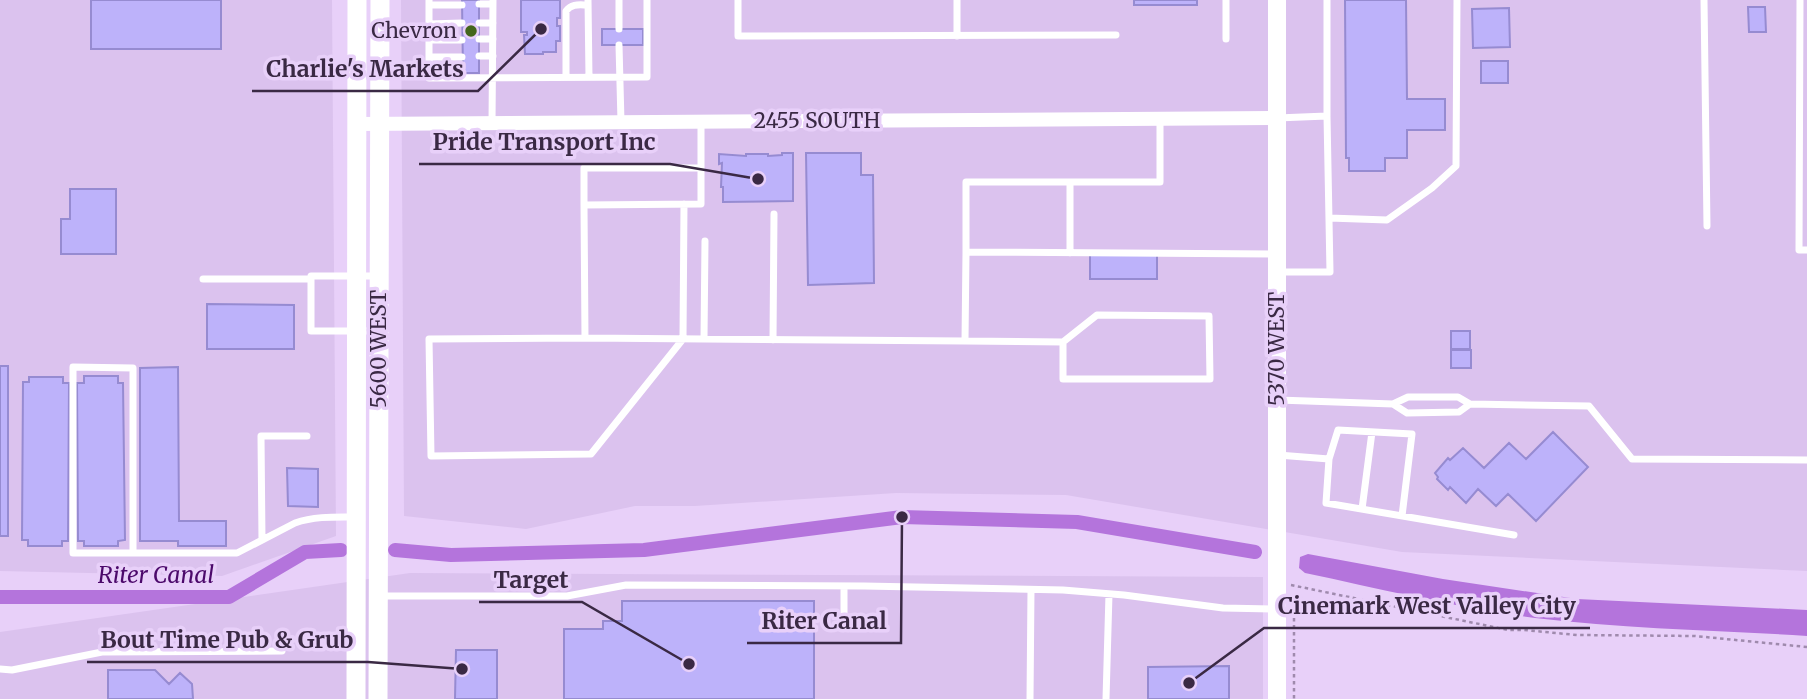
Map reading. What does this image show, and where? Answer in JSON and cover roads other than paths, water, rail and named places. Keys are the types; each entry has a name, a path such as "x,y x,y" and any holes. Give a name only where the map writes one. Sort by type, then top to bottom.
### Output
{"main road":[{"name":"5600 WEST","path":"356,699 357,0"},
{"name":"5600 WEST","path":"378,699 380,0"}],"street":[{"name":"5370 WEST","path":"1277,0 1277,582 1285,610 1277,699"},
{"name":"2455 SOUTH","path":"357,124 1277,118"}],"lane":[{"path":"619,0 620,29"},
{"path":"463,5 429,2 429,78 647,77 647,0"},
{"path":"738,0 738,36 1116,35"},
{"path":"957,0 957,36"},
{"path":"1226,0 1226,39"},
{"path":"1277,272 1330,272 1327,0"},
{"path":"1329,218 1387,220 1432,188 1456,166 1457,0"},
{"path":"1704,0 1707,226"},
{"path":"1800,0 1799,250 1807,250"},
{"path":"479,4 493,2 492,123"},
{"path":"566,77 566,10 574,5 588,3 589,77"},
{"path":"429,24 463,23"},
{"path":"479,23 493,23"},
{"path":"479,39 493,39"},
{"path":"429,40 463,40"},
{"path":"620,45 621,122"},
{"path":"479,56 493,56"},
{"path":"429,57 463,57"},
{"path":"1277,118 1327,116"},
{"path":"965,341 966,182 1160,182 1160,119"},
{"path":"584,205 701,204 701,122"},
{"path":"584,338 584,168 701,168"},
{"path":"1069,182 1070,253"},
{"path":"684,204 683,339 591,454 431,456 429,339 584,338 683,339 704,339 773,340 1063,342 1097,316 1209,316 1210,379 1063,379 1063,342"},
{"path":"773,340 774,214"},
{"path":"704,339 705,241"},
{"path":"966,253 1277,254"},
{"path":"203,279 379,276"},
{"path":"311,279 311,331 379,331"},
{"path":"133,553 133,368 73,367 73,553 133,553 237,553 304,519 356,517"},
{"path":"1277,400 1393,404 1408,397 1458,397 1470,404 1589,406 1632,459 1807,460"},
{"path":"1393,404 1407,413 1459,412 1470,404"},
{"path":"1402,516 1412,434 1338,430 1329,460 1326,503 1362,509 1402,516 1514,535"},
{"path":"1362,509 1372,432"},
{"path":"262,540 261,436 307,436"},
{"path":"1277,454 1329,460"},
{"path":"378,596 567,596 626,585 844,586 1063,590 1223,608 1285,610"},
{"path":"844,586 844,618"},
{"path":"1030,699 1031,590"},
{"path":"1107,699 1109,594"},
{"path":"0,669 12,670 102,652 282,651"}],"waterway":[{"name":"Riter Canal","path":"395,550 451,555 644,550 902,517 1077,522 1255,552"},
{"name":"Riter Canal","path":"0,597 229,597 305,552 341,550"}],"place":[{"name":"Charlie's Markets","path":"541,29"},
{"name":"Chevron","path":"471,31"},
{"name":"Pride Transport Inc","path":"758,179"},
{"name":"Riter Canal","path":"902,517"},
{"name":"Target","path":"689,664"},
{"name":"Bout Time Pub & Grub","path":"462,669"},
{"name":"Cinemark West Valley City","path":"1189,683"}]}
